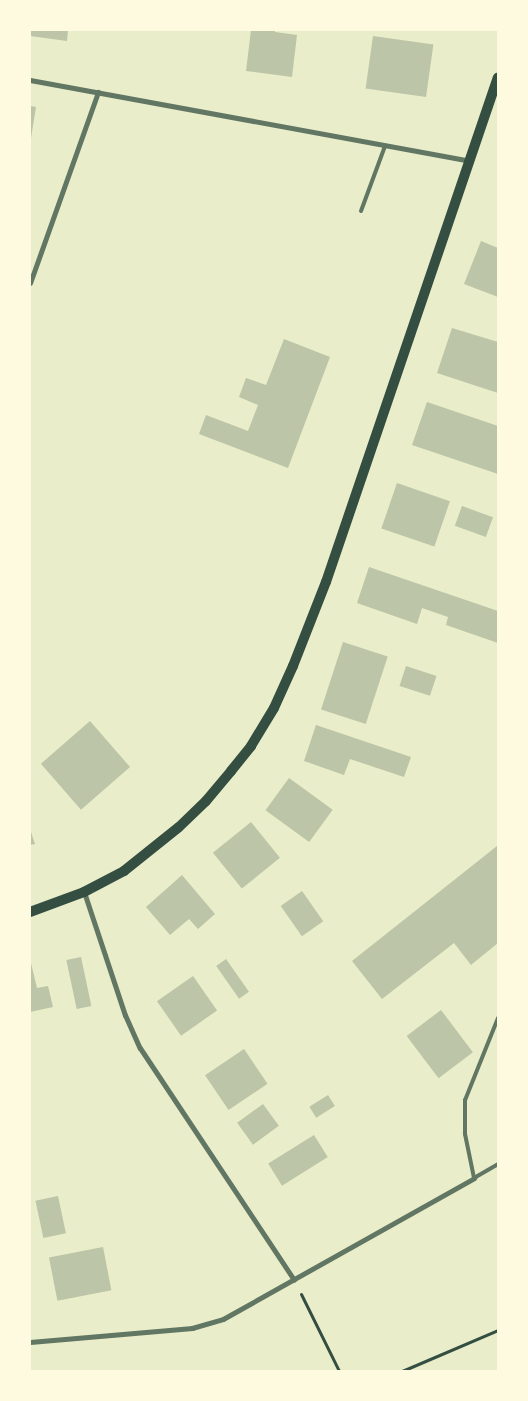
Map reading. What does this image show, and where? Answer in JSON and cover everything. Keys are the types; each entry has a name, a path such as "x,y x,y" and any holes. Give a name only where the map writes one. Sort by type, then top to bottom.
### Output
{"main road":[{"path":"30,912 84,892 124,871 206,801 251,746 274,708 293,666 326,582 498,77"}],"street":[{"path":"30,80 470,161"},
{"path":"30,283 98,92"},
{"path":"84,892 124,1015 140,1048 294,1280"},
{"path":"30,1342 192,1328 223,1319 474,1178"}],"lane":[{"path":"361,211 385,146"},
{"path":"498,1018 465,1100 465,1134 474,1178 498,1164"}],"path":[{"path":"294,1280 339,1371"},
{"path":"402,1371 498,1330"}],"building":[{"path":"30,30 68,30 67,41 30,36"},
{"path":"251,30 275,30 275,32 297,35 292,77 246,71"},
{"path":"373,36 433,44 426,97 366,88"},
{"path":"30,106 36,107 31,138 30,138"},
{"path":"481,241 498,248 498,297 464,284"},
{"path":"452,328 498,342 498,393 437,373"},
{"path":"284,339 330,357 288,468 199,434 206,415 248,431 258,405 239,397 246,378 266,385"},
{"path":"427,402 498,426 498,474 412,445"},
{"path":"397,483 450,501 434,547 381,528"},
{"path":"462,506 493,517 486,537 455,526"},
{"path":"369,567 498,611 498,643 446,625 448,617 422,608 417,624 357,603"},
{"path":"343,642 388,657 366,724 321,710"},
{"path":"406,666 436,676 430,696 400,686"},
{"path":"90,721 130,767 81,810 41,764"},
{"path":"316,725 411,757 404,777 350,759 344,775 304,761"},
{"path":"289,778 333,810 309,842 265,810"},
{"path":"251,822 280,858 242,889 213,853"},
{"path":"30,829 35,844 30,845"},
{"path":"497,846 498,943 471,965 454,943 382,999 352,961"},
{"path":"182,875 215,914 198,929 189,919 170,935 146,907"},
{"path":"302,891 323,921 302,936 281,906"},
{"path":"81,957 91,1006 77,1009 66,960"},
{"path":"30,959 37,988 48,986 53,1007 30,1012"},
{"path":"226,959 249,992 239,999 216,966"},
{"path":"193,976 217,1010 181,1036 157,1001"},
{"path":"441,1010 473,1052 439,1078 407,1036"},
{"path":"244,1049 267,1084 229,1110 205,1075"},
{"path":"328,1095 335,1106 316,1118 309,1107"},
{"path":"263,1104 279,1126 253,1145 237,1123"},
{"path":"314,1135 328,1157 282,1186 268,1164"},
{"path":"58,1196 66,1233 43,1238 36,1201"},
{"path":"103,1247 111,1290 57,1301 49,1257"}]}
